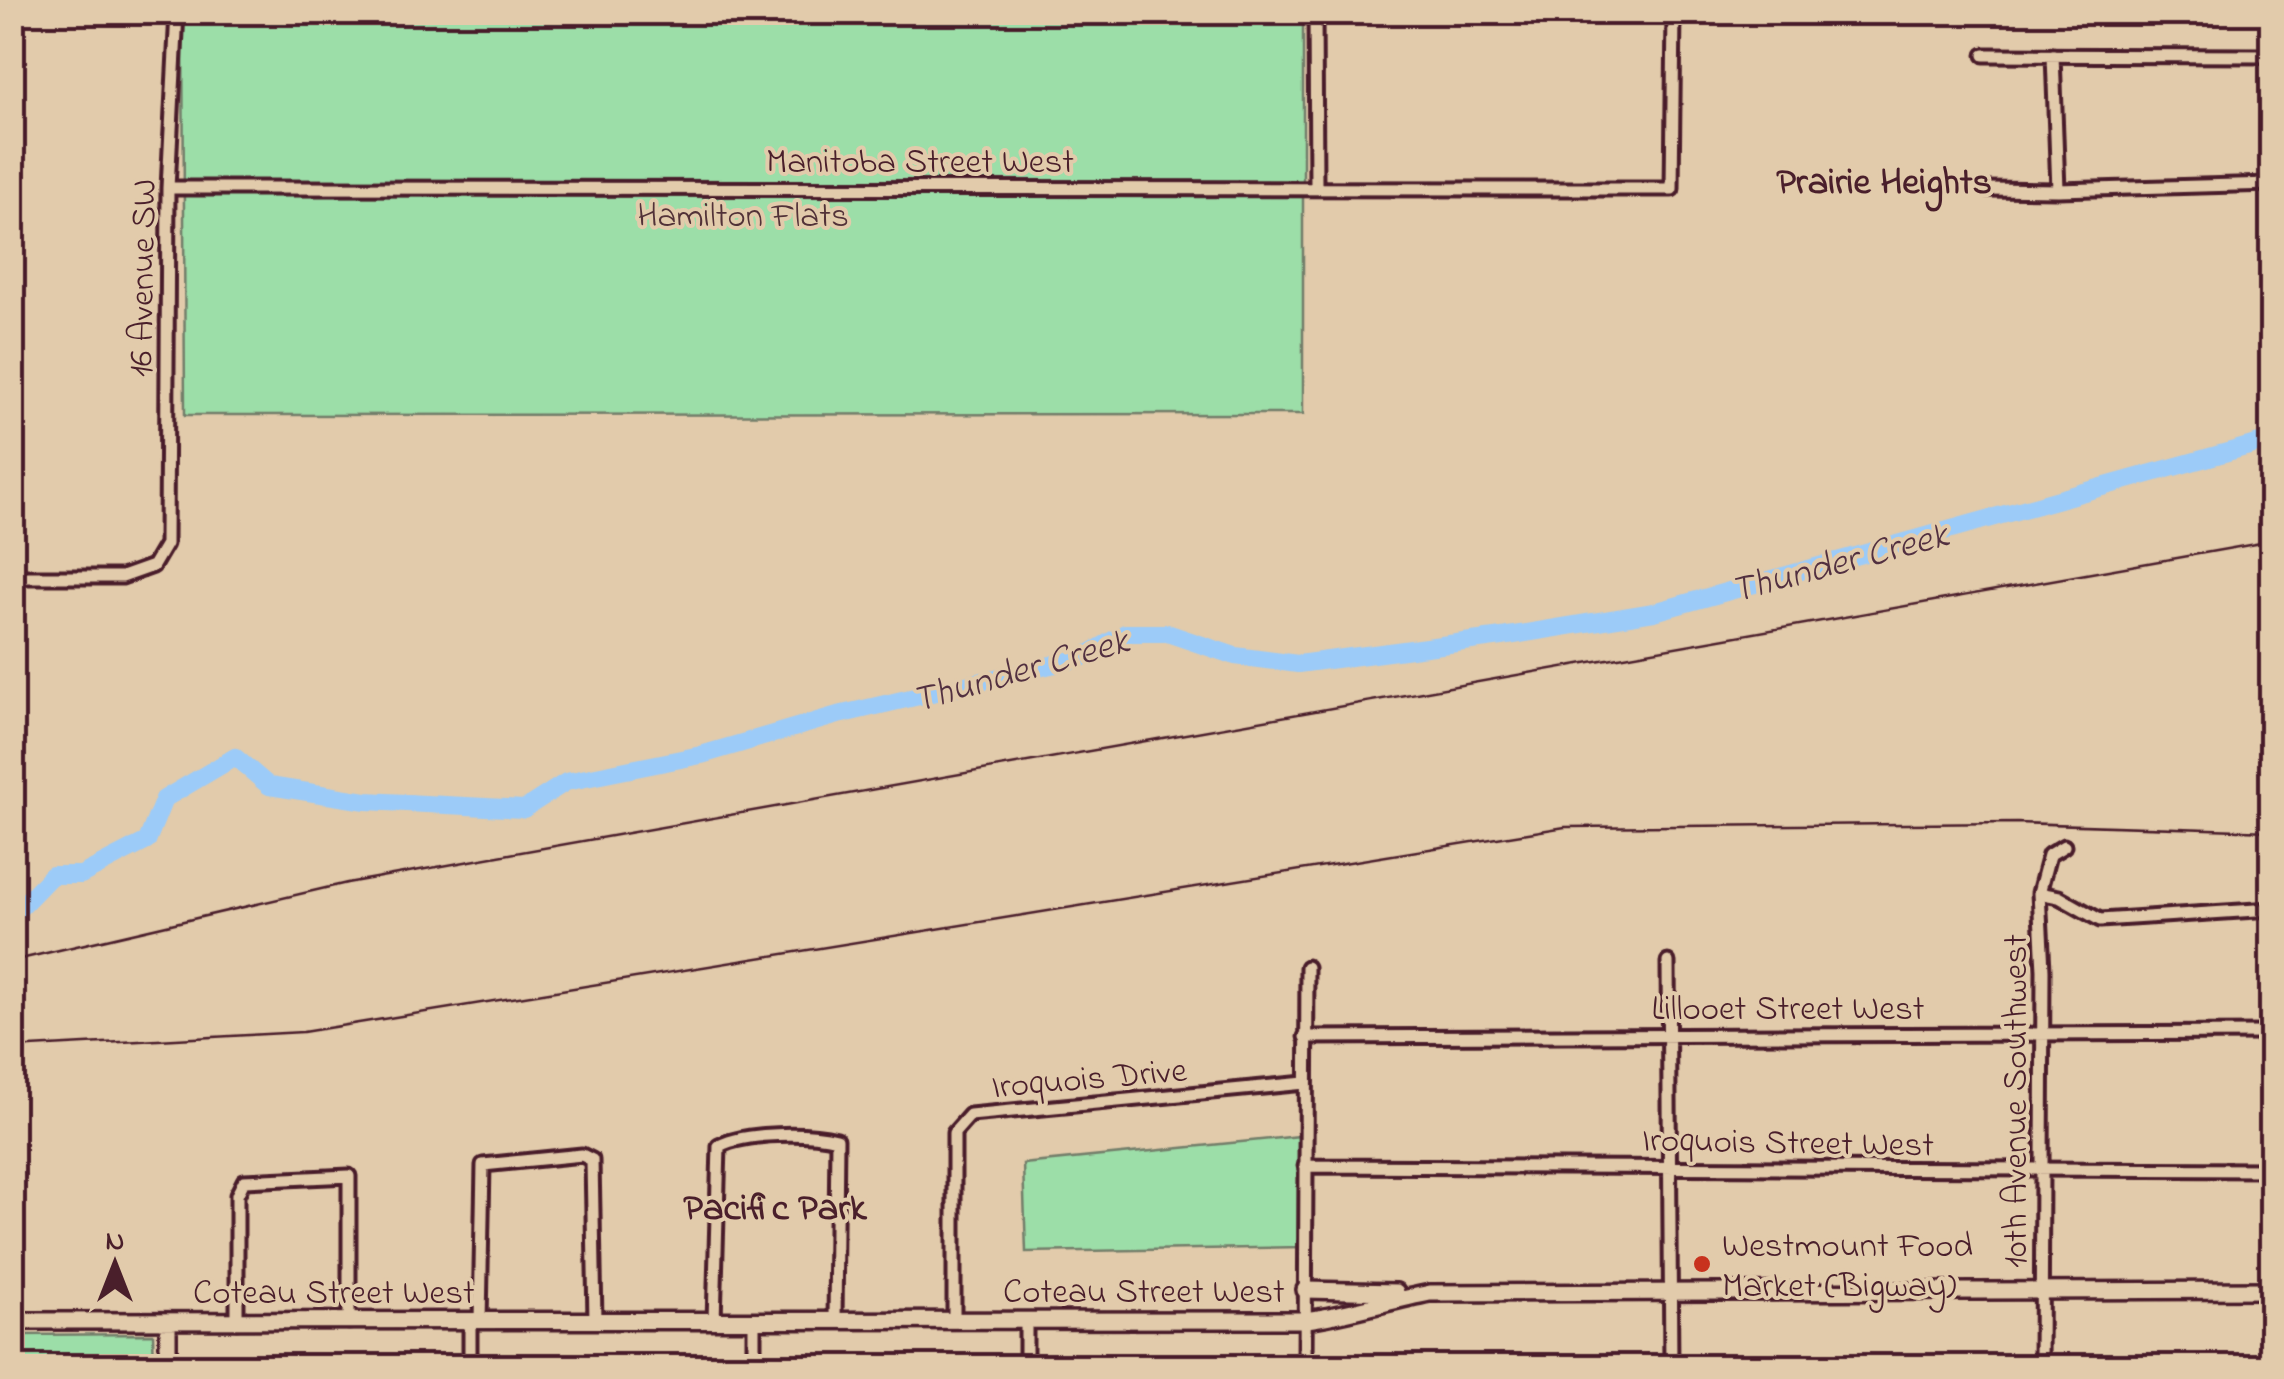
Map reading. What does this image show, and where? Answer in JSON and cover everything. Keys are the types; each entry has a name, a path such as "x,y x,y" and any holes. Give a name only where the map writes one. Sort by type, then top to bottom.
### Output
{"street":[{"name":"16 Avenue SW","path":"12,577 122,577 152,566 166,544 168,188 176,12"},
{"path":"1315,12 1316,188"},
{"name":"Manitoba Street West","path":"168,188 1672,188 1674,12"},
{"path":"1984,55 2272,56"},
{"path":"2053,55 2058,190"},
{"path":"1986,188 2058,190 2272,184"},
{"name":"10th Avenue Southwest","path":"2041,1366 2044,1171 2039,893 2049,854 2064,846"},
{"path":"2039,893 2059,897 2100,920 2272,909"},
{"path":"1668,962 1671,1366"},
{"path":"1305,1366 1308,967"},
{"name":"Lillooet Street West","path":"1305,1036 2272,1033"},
{"name":"Iroquois Drive","path":"954,1321 954,1133 970,1116 1305,1083"},
{"path":"714,1321 719,1146 732,1140 816,1134 837,1139 835,1320"},
{"path":"470,1366 483,1165 582,1155 592,1160 595,1321"},
{"name":"Iroquois Street West","path":"1305,1166 2272,1170"},
{"path":"237,1322 237,1196 244,1181 326,1176 349,1176 349,1322"},
{"path":"1305,1290 1430,1293"},
{"name":"Coteau Street West","path":"12,1321 1305,1320 1338,1316 1430,1293 2272,1290"},
{"path":"1026,1320 1026,1366"},
{"path":"754,1321 754,1366"},
{"path":"168,1322 168,1366"}],"green space":[{"name":"Hamilton Flats","path":"183,13 1303,13 1303,414 185,415"},
{"path":"1300,1136 1304,1247 1026,1252 1023,1164"},
{"path":"153,1334 154,1366 13,1366 13,1335"}],"waterway":[{"name":"Thunder Creek","path":"12,916 52,875 81,875 147,841 164,799 235,757 269,786 366,801 524,809 566,782 701,755 838,715 1081,658 1125,633 1167,633 1235,656 1298,664 1654,612 2267,441 2272,443"}],"railway":[{"path":"12,961 347,883 2272,541"},
{"path":"12,1048 303,1032 1565,827 2017,823 2272,831"}],"place":[{"name":"Westmount Food Market (Bigway)","path":"1702,1264"}],"district":[{"name":"Prairie Heights","path":"1884,180"},
{"name":"Pacific Park","path":"775,1206"}]}
